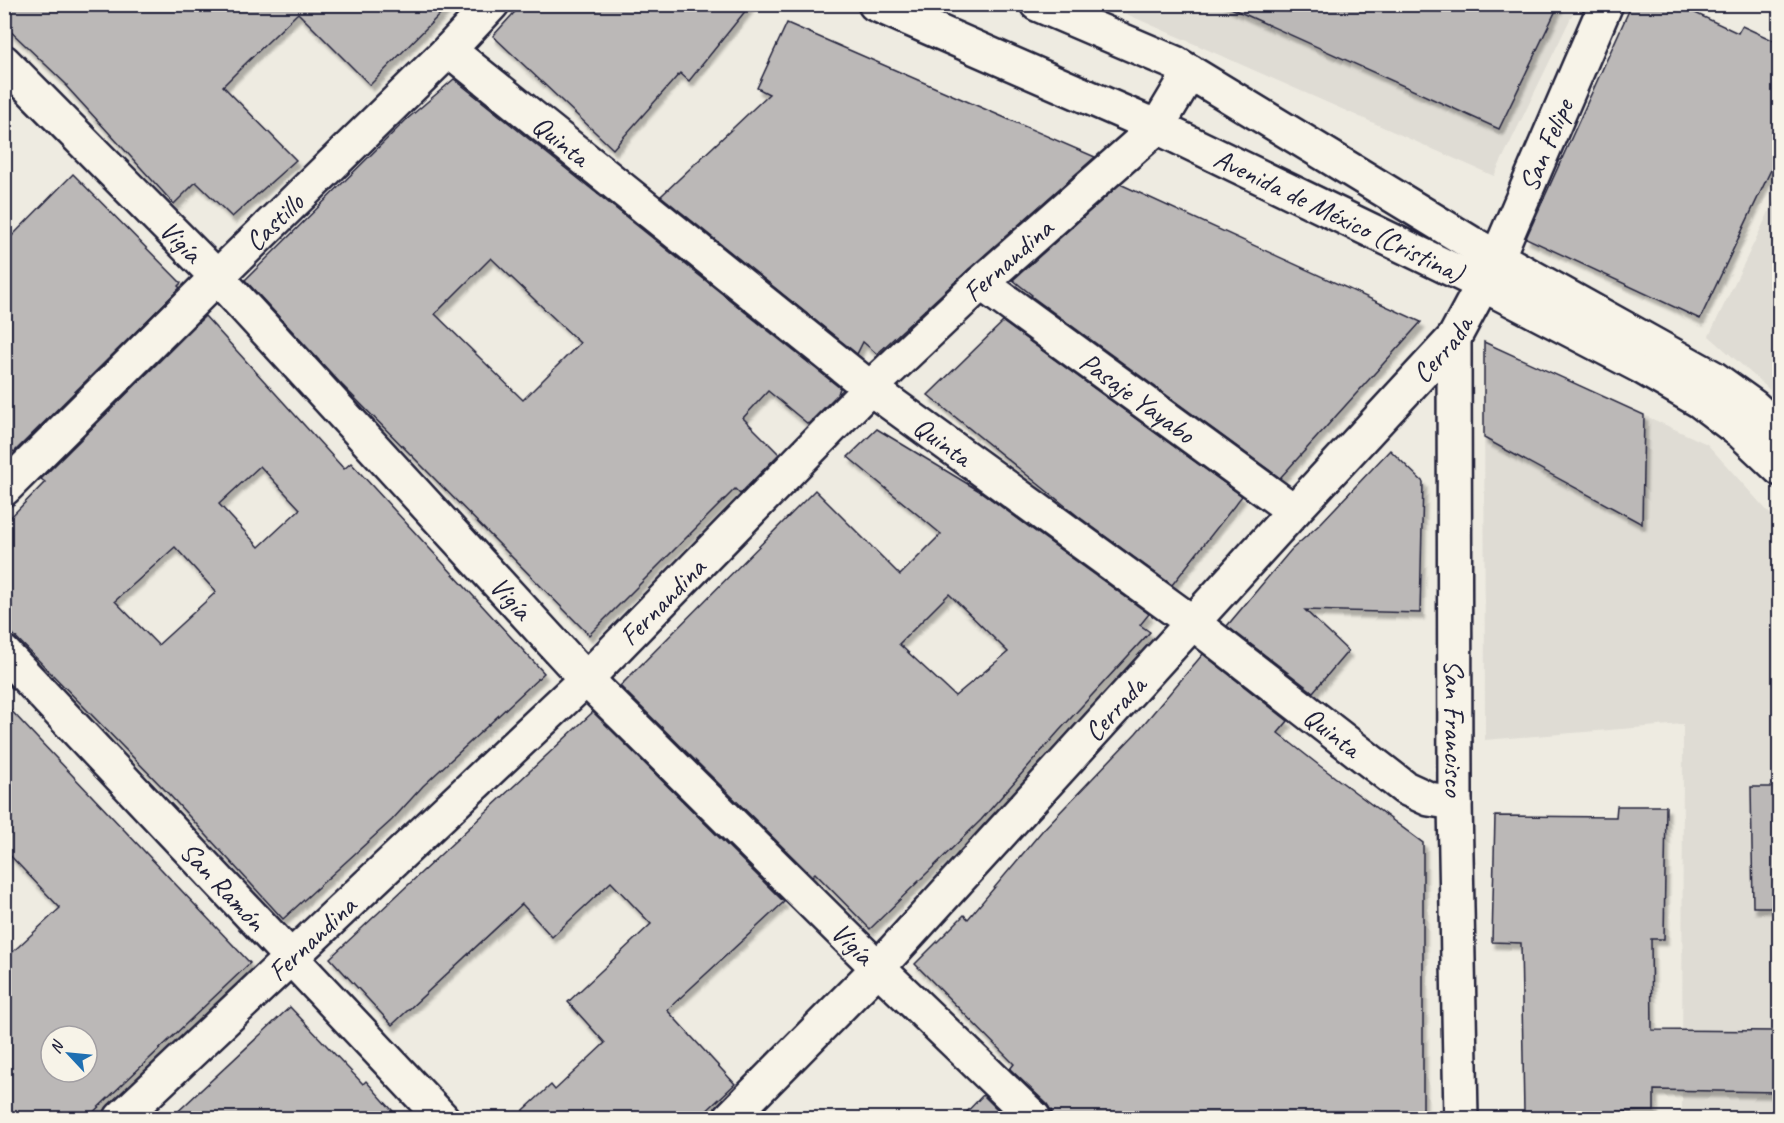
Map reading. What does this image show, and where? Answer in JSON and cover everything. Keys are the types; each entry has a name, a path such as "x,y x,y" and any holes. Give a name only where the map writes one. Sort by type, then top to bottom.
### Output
{"street":[{"name":"Castillo","path":"4,489 450,50 492,4"},
{"name":"Avenida de México (Cristina)","path":"875,4 1491,272 1712,376 1754,407 1779,431"},
{"name":"Avenida de México (Cristina)","path":"1037,4 1175,63 1190,72 1491,272 1700,401 1741,432 1779,469"},
{"name":"San Felipe","path":"1491,272 1606,4"},
{"name":"Quinta","path":"450,50 870,387 1193,623 1405,788 1429,799 1455,803"},
{"name":"Vigía","path":"4,62 217,277 586,679 1034,1119"},
{"name":"Fernandina","path":"121,1119 586,679 870,387 981,283 1157,127 1190,72"},
{"name":"Cerrada","path":"730,1119 878,968 1454,338 1491,272"},
{"name":"Pasaje Yayabo","path":"981,283 1294,511"},
{"name":"San Francisco","path":"1454,338 1455,803 1461,1119"},
{"name":"San Ramón","path":"4,653 442,1119"}],"shaded area":[{"path":"1106,5 1577,5 1494,176"},
{"path":"1779,191 1780,398 1709,336"},
{"path":"1484,342 1707,444 1779,524 1779,1118 1682,1118 1683,724 1485,740"}],"building":[{"path":"4,4 450,4 370,85 298,13 243,66 223,86 296,160 232,217 196,182 174,204 67,85 4,25"},
{"path":"522,4 751,4 689,81 680,73 613,149 493,36"},
{"path":"1222,4 1559,4 1499,129"},
{"path":"1632,4 1676,4 1738,33 1742,26 1779,43 1779,153 1700,319 1526,238"},
{"path":"787,23 1095,157 877,354 863,342 857,354 661,196 769,94 757,88"},
{"path":"454,79 840,388 838,394 808,424 768,391 743,418 779,454 740,494 735,489 589,635 342,385 245,280 406,120","holes":["491,258 580,343 523,400 435,314"]},
{"path":"73,174 181,283 178,286 180,288 14,452 4,443 4,244"},
{"path":"1120,184 1421,322 1280,478 1031,296 1013,280"},
{"path":"205,316 344,469 351,463 544,673 423,786 392,820 283,919 166,791 4,625 4,524 45,482 41,479","holes":["260,466 300,509 259,547 219,504","175,547 216,592 158,645 115,601"]},
{"path":"1003,322 1242,496 1172,585 1079,517 928,395"},
{"path":"1484,342 1644,415 1642,524 1484,438"},
{"path":"877,429 981,492 1149,614 1140,625 1150,632 981,820 870,929 815,873 812,876 620,686 815,490 900,575 941,534 848,457","holes":["949,594 1008,652 955,696 899,644"]},
{"path":"1390,450 1423,482 1420,613 1305,610 1348,651 1313,692 1227,626 1291,550 1319,525"},
{"path":"1203,654 1288,721 1278,733 1423,843 1423,1119 1052,1119 1052,1112 1047,1104 1010,1069 1014,1064 915,964 964,915 968,919 1042,831 1136,733"},
{"path":"4,703 250,963 86,1119 4,1119 4,960 60,908 4,849"},
{"path":"593,712 784,902 667,1010 735,1084 698,1119 514,1119 551,1085 555,1090 605,1043 568,1002 651,924 611,882 552,937 522,904 392,1025 330,958"},
{"path":"1751,787 1779,787 1779,907 1753,907"},
{"path":"1617,806 1666,806 1664,939 1651,939 1652,1030 1779,1031 1779,1092 1654,1090 1654,1111 1524,1113 1521,943 1492,942 1495,816 1616,817"},
{"path":"290,1007 363,1084 366,1081 400,1119 170,1119"},
{"path":"983,1095 1007,1119 960,1119"}]}
